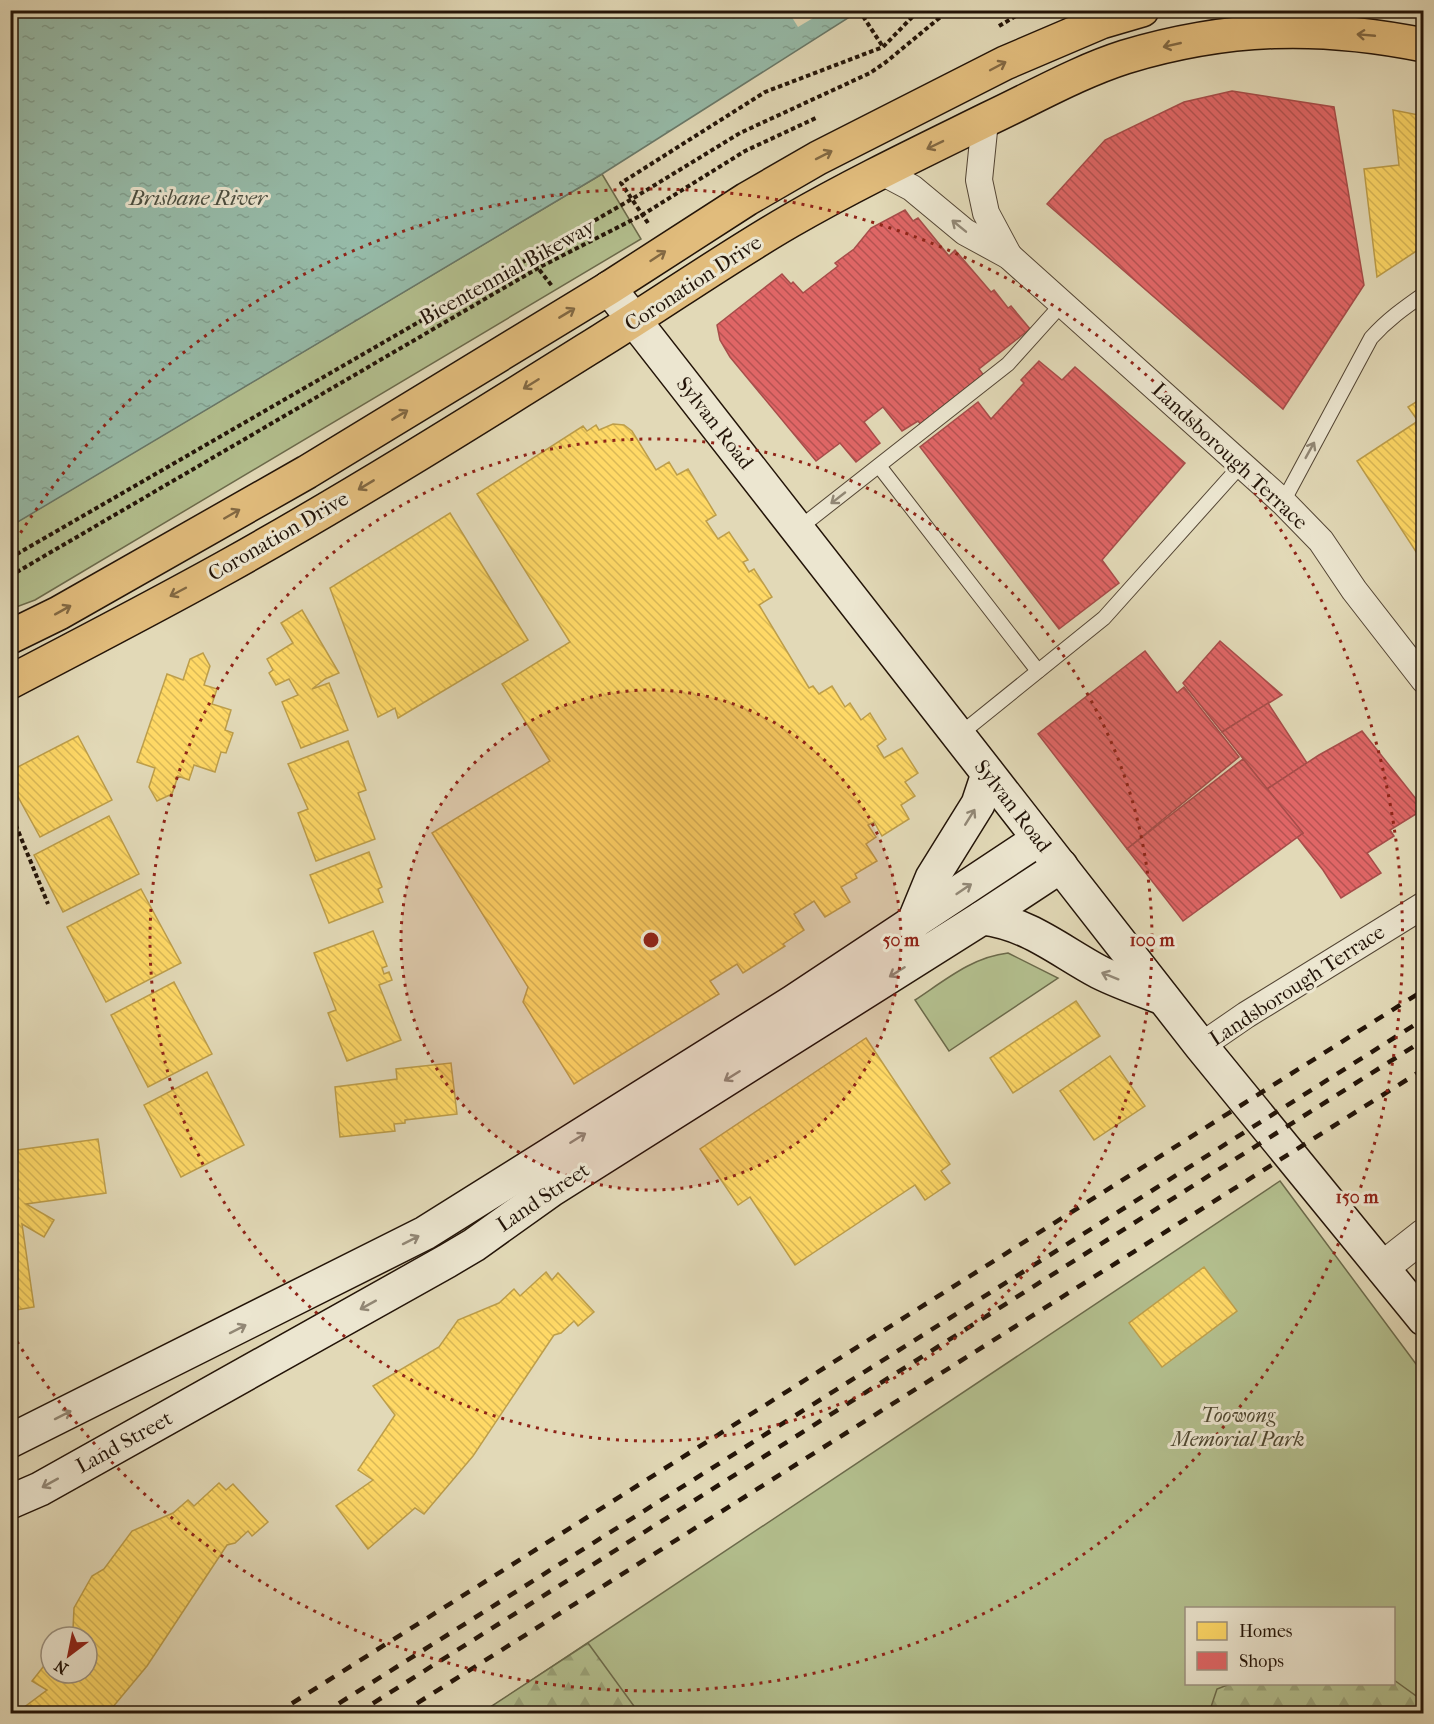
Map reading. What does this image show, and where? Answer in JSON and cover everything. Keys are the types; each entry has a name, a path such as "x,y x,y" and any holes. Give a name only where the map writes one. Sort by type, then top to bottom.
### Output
{"highway":[{"name":"Coronation Drive","path":"10,637 59,613 307,472 609,288 747,199 818,158 1005,63 1101,22 1142,10"},
{"name":"Coronation Drive","path":"10,682 229,565 308,519 634,320 790,221 880,171 1077,76 1122,58 1209,37 1262,31 1316,30 1377,36 1424,45"}],"main road":[{"name":"Sylvan Road","path":"609,288 1201,1046 1382,1268 1420,1309"},
{"path":"913,924 932,878 978,804 988,774"},
{"name":"Land Street","path":"10,1442 425,1233 913,924 1039,839"},
{"name":"Land Street","path":"10,1502 40,1489 474,1245 550,1190 1061,866"},
{"path":"982,918 1001,921 1027,930 1099,972 1164,999"}],"street":[{"name":"Landsborough Terrace","path":"985,121 979,180 986,213 1010,256"},
{"name":"Landsborough Terrace","path":"880,171 912,188 965,232 1010,256 1282,502 1321,541 1354,590 1424,680"},
{"name":"Landsborough Terrace","path":"1201,1046 1246,1015 1424,905"},
{"path":"1382,1268 1424,1235"}],"lane":[{"path":"1282,502 1371,338 1383,324 1424,294"},
{"path":"798,528 1008,364 1062,304"},
{"path":"959,735 1104,618 1241,465"},
{"path":"879,466 1038,671"}],"path":[{"path":"858,10 883,47"},
{"path":"652,228 621,183 765,92 883,47 919,10"},
{"path":"10,558 632,199 740,134 870,73 950,10"},
{"path":"990,32 1026,10"},
{"name":"Bicentennial Bikeway","path":"10,576 538,268 642,215 745,151 819,117"},
{"path":"530,258 557,292"},
{"path":"10,811 48,904"}],"green space":[{"path":"602,174 641,239 35,600 11,609 10,526"},
{"path":"1008,953 1058,978 949,1051 915,1000 970,965 982,959"},
{"name":"Toowong Memorial Park","path":"1280,1181 1423,1371 1423,1713 481,1714"},
{"path":"588,1643 639,1713 481,1713"},
{"path":"1395,1681 1423,1701 1423,1713 1209,1713 1217,1689 1227,1685 1395,1685"}],"water":[{"name":"Brisbane River","path":"10,11 859,11 602,174 11,526"}],"pier":[{"path":"788,11 825,11 798,27"}],"building: Homes":[{"path":"1393,110 1424,116 1424,246 1377,277 1364,169 1399,165"},
{"path":"1424,397 1424,564 1357,461 1418,421 1408,407"},
{"path":"613,424 624,425 632,431 656,470 669,462 677,475 688,469 716,515 706,521 718,539 729,532 748,560 743,562 749,572 754,569 772,597 759,605 809,688 813,686 819,694 832,686 845,707 850,703 861,720 870,713 886,739 877,746 884,758 902,748 918,773 905,782 915,796 901,805 909,819 882,836 874,822 868,825 876,837 866,844 877,861 855,874 857,878 841,887 850,902 825,917 814,901 794,914 804,930 783,944 785,946 743,973 737,964 710,981 719,994 574,1084 523,1002 528,987 432,833 550,761 502,684 570,642 477,494 583,426 587,431 596,425 599,430"},
{"path":"450,513 528,640 398,718 395,708 378,717 330,588"},
{"path":"302,610 339,673 325,679 312,689 329,683 348,730 301,748 282,702 298,695 289,679 276,685 269,673 273,670 267,659 293,643 281,623"},
{"path":"203,653 210,666 204,685 217,689 212,704 231,710 225,730 233,733 226,753 221,752 215,772 194,765 189,780 178,776 172,794 157,801 149,787 155,768 137,762 167,674 183,680 190,659"},
{"path":"78,736 112,800 40,837 10,782 10,771"},
{"path":"348,741 366,790 358,793 375,839 316,861 298,813 308,809 288,764"},
{"path":"109,816 139,874 63,912 34,855"},
{"path":"369,852 382,887 378,889 383,902 329,923 310,875"},
{"path":"10,859 15,878 10,879"},
{"path":"141,889 181,963 106,1002 67,927"},
{"path":"373,931 387,966 382,968 384,974 389,972 392,980 379,985 401,1040 347,1061 328,1013 336,1010 314,953"},
{"path":"174,982 212,1054 148,1087 111,1015"},
{"path":"1076,1001 1100,1036 1013,1093 990,1058"},
{"path":"866,1038 950,1164 941,1171 950,1183 925,1200 915,1185 795,1265 750,1197 738,1205 700,1149"},
{"path":"1110,1056 1145,1106 1094,1140 1060,1091"},
{"path":"451,1063 457,1114 405,1120 405,1123 394,1124 395,1131 340,1137 335,1087 397,1079 396,1069"},
{"path":"207,1072 244,1145 181,1177 144,1105"},
{"path":"98,1139 106,1193 26,1204 54,1220 44,1237 22,1224 34,1307 10,1311 10,1151"},
{"path":"1204,1267 1237,1311 1162,1367 1129,1323"},
{"path":"546,1272 552,1280 558,1273 594,1312 578,1326 574,1321 561,1333 554,1335 473,1456 424,1514 415,1508 368,1549 336,1506 373,1480 358,1470 395,1415 373,1386 439,1347 458,1320 499,1303 514,1289 520,1296"},
{"path":"219,1483 226,1490 233,1484 268,1522 252,1536 248,1531 235,1543 227,1545 147,1666 107,1714 15,1714 47,1690 32,1681 39,1672 39,1685 99,1685 99,1625 73,1625 74,1608 92,1576 104,1569 132,1531 173,1513 188,1500 194,1506"}],"building: Shops":[{"path":"1232,91 1334,107 1364,285 1283,409 1047,204 1105,140 1184,102"},
{"path":"905,210 913,221 918,218 949,256 955,250 991,292 994,290 1008,308 1011,306 1030,329 979,369 985,377 922,426 918,421 902,431 883,407 864,422 880,443 856,462 840,443 816,461 730,357 720,340 717,325 782,274 803,293 838,266 835,263 854,249 871,228"},
{"path":"1039,361 1062,380 1075,367 1185,463 1102,560 1119,583 1059,629 920,447 978,402 991,419 1024,383 1021,380"},
{"path":"1220,641 1282,695 1222,732 1183,683"},
{"path":"1145,651 1177,693 1184,687 1239,757 1127,849 1038,734"},
{"path":"1268,703 1307,763 1267,789 1222,732"},
{"path":"1362,731 1424,809 1390,830 1394,836 1367,853 1381,873 1341,898 1297,837 1303,833 1267,789 1319,755"},
{"path":"1243,759 1303,833 1183,921 1127,849"}],"railway":[{"path":"275,1714 1424,990"},
{"path":"322,1714 1424,1019"},
{"path":"356,1714 1424,1040"},
{"path":"400,1714 1424,1069"}]}
